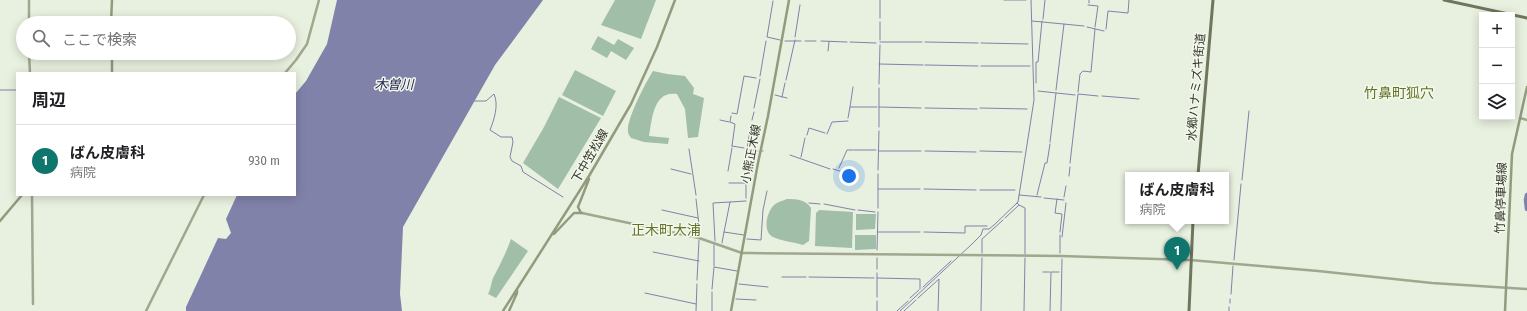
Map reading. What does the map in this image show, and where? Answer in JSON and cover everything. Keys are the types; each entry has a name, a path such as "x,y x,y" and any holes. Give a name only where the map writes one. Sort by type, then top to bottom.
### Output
{"main road":[{"path":"112,0 112,16"},
{"name":"下中笠松線","path":"503,311 589,176 640,84 657,47 675,0"},
{"name":"小熊正木線","path":"731,311 789,0"},
{"name":"水郷ハナミズキ街道","path":"1198,172 1213,0"},
{"path":"1444,0 1527,18"},
{"path":"112,60 112,72"},
{"name":"竹鼻停車場線","path":"1506,311 1512,154 1527,87"},
{"path":"582,213 578,207 589,176"},
{"path":"0,221 21,196"},
{"path":"548,241 574,213 582,213"},
{"path":"1189,311 1190,260 1193,224"},
{"path":"509,311 517,293 517,289"}],"street":[{"path":"29,0 29,16"},
{"path":"286,72 307,44 319,0"},
{"path":"29,60 30,72"},
{"path":"1520,118 1527,120"},
{"path":"32,196 33,304"},
{"path":"146,311 204,196"},
{"path":"582,213 699,238 742,253 1190,260 1300,269 1439,284 1527,288"}],"green space":[{"path":"615,0 656,0 641,39 601,25"},
{"path":"598,36 614,45 618,39 634,48 626,60 611,51 607,58 591,49"},
{"path":"575,70 616,91 603,116 562,95"},
{"path":"653,71 685,76 694,88 693,94 704,98 698,137 688,138 685,109 677,94 669,94 658,101 653,115 649,136 669,138 668,144 644,142 631,138 628,132 630,119 641,92"},
{"path":"559,97 601,118 558,189 523,163"},
{"path":"787,199 797,199 803,201 811,208 809,241 803,245 773,237 768,231 767,217 771,209 776,204"},
{"path":"819,210 853,212 852,248 815,246 816,213"},
{"path":"856,214 876,214 875,229 856,230"},
{"path":"855,235 876,235 876,249 855,250"},
{"path":"511,239 528,251 496,298 488,294 493,278"}],"water":[{"name":"木曽川","path":"337,0 543,0 495,65 403,227 400,294 402,311 186,311 186,307 218,238 226,239 231,233 226,219 237,196 296,196 296,93 306,81 327,44"}],"waterway":[{"path":"880,0 880,18"},
{"path":"1004,0 1026,0"},
{"path":"900,311 972,244 981,235 983,229 989,229 1018,202 1034,100 1031,0"},
{"path":"1043,19 1045,0"},
{"path":"1106,29 1108,11 1128,13 1129,0"},
{"path":"773,1 767,37 780,40"},
{"path":"795,37 800,5"},
{"path":"1088,5 1098,6 1095,27"},
{"path":"1032,21 1084,26"},
{"path":"1036,83 1036,62 1038,62 1042,21"},
{"path":"880,22 880,40"},
{"path":"1056,90 1064,24"},
{"path":"1087,27 1104,31"},
{"path":"1078,92 1080,74 1083,71 1091,72 1095,29"},
{"path":"786,80 795,40"},
{"path":"760,76 766,41"},
{"path":"785,41 801,41"},
{"path":"805,41 816,41"},
{"path":"821,41 847,42"},
{"path":"828,51 829,42"},
{"path":"850,42 876,43"},
{"path":"880,42 922,42"},
{"path":"925,42 978,43"},
{"path":"981,43 1028,44"},
{"path":"879,84 880,45"},
{"path":"879,64 923,65"},
{"path":"925,65 978,66"},
{"path":"981,66 1030,66"},
{"path":"732,113 737,114 744,76 756,78"},
{"path":"754,108 760,79"},
{"path":"782,97 785,83"},
{"path":"850,107 853,87"},
{"path":"879,88 879,127"},
{"path":"0,90 16,90"},
{"path":"1038,91 1075,95"},
{"path":"1050,142 1056,93"},
{"path":"474,101 486,101 494,94 496,108 490,130 501,137 512,137 513,142 510,157 512,161 521,166 523,172 563,197"},
{"path":"1070,163 1078,94 1098,96"},
{"path":"775,95 787,98"},
{"path":"1102,96 1139,99"},
{"path":"848,118 850,107 877,107"},
{"path":"879,107 921,108"},
{"path":"925,108 977,109"},
{"path":"980,108 1027,109"},
{"path":"1242,180 1249,111"},
{"path":"752,120 754,112"},
{"path":"731,116 730,122 735,124 732,146"},
{"path":"720,120 729,122"},
{"path":"827,134 832,122 848,121"},
{"path":"751,124 747,149 758,151"},
{"path":"807,135 809,128 825,133"},
{"path":"878,170 879,131"},
{"path":"801,157 805,138"},
{"path":"1037,195 1045,163 1047,163 1050,144"},
{"path":"732,146 744,148"},
{"path":"728,171 732,148"},
{"path":"689,149 696,195"},
{"path":"839,168 847,150 853,150"},
{"path":"854,150 876,150"},
{"path":"879,151 921,151"},
{"path":"925,151 976,152"},
{"path":"980,151 1022,152"},
{"path":"790,155 830,169"},
{"path":"1069,176 1070,167"},
{"path":"671,169 691,174"},
{"path":"833,169 843,172"},
{"path":"878,174 878,208"},
{"path":"729,183 746,183 746,198"},
{"path":"1234,260 1241,184"},
{"path":"1064,197 1066,186"},
{"path":"878,189 920,189"},
{"path":"924,189 976,190"},
{"path":"980,190 1015,190"},
{"path":"747,239 761,240 763,210 767,191"},
{"path":"1019,195 1041,197"},
{"path":"1527,195 1527,209"},
{"path":"1044,198 1064,200"},
{"path":"696,199 699,236"},
{"path":"1057,199 1055,213 1062,214 1060,232"},
{"path":"724,232 730,202 746,201"},
{"path":"715,241 713,203 730,202"},
{"path":"809,203 820,204"},
{"path":"1005,218 1019,205 1017,203"},
{"path":"1062,237 1066,203"},
{"path":"824,204 855,210"},
{"path":"1019,205 1025,208 1025,254"},
{"path":"662,210 698,218"},
{"path":"858,210 875,212"},
{"path":"877,250 878,212"},
{"path":"982,253 982,239 1003,220"},
{"path":"924,232 965,233 965,226 987,226"},
{"path":"722,243 724,232 744,235"},
{"path":"878,232 920,232"},
{"path":"1060,235 1060,253"},
{"path":"697,280 699,240"},
{"path":"714,245 714,266"},
{"path":"653,252 699,261"},
{"path":"877,258 877,269"},
{"path":"981,311 982,258"},
{"path":"1024,311 1025,258"},
{"path":"1061,311 1062,259"},
{"path":"923,287 951,261"},
{"path":"1231,294 1233,266"},
{"path":"712,289 714,267 737,271"},
{"path":"1043,272 1050,272"},
{"path":"1050,311 1051,272 1059,272"},
{"path":"877,273 877,297"},
{"path":"782,277 806,277"},
{"path":"809,277 874,278"},
{"path":"877,278 920,279 920,289"},
{"path":"918,298 939,279 938,311"},
{"path":"696,311 697,284"},
{"path":"739,284 768,287"},
{"path":"910,298 919,290"},
{"path":"712,292 712,311"},
{"path":"645,293 696,304"},
{"path":"736,299 756,300"},
{"path":"904,311 916,300"},
{"path":"877,301 877,311"},
{"path":"897,311 908,301"}],"place":[{"name":"ばん皮膚科","path":"1177,270"}],"district":[{"name":"竹鼻町狐穴","path":"1399,93"},
{"name":"正木町大浦","path":"666,230"}]}
